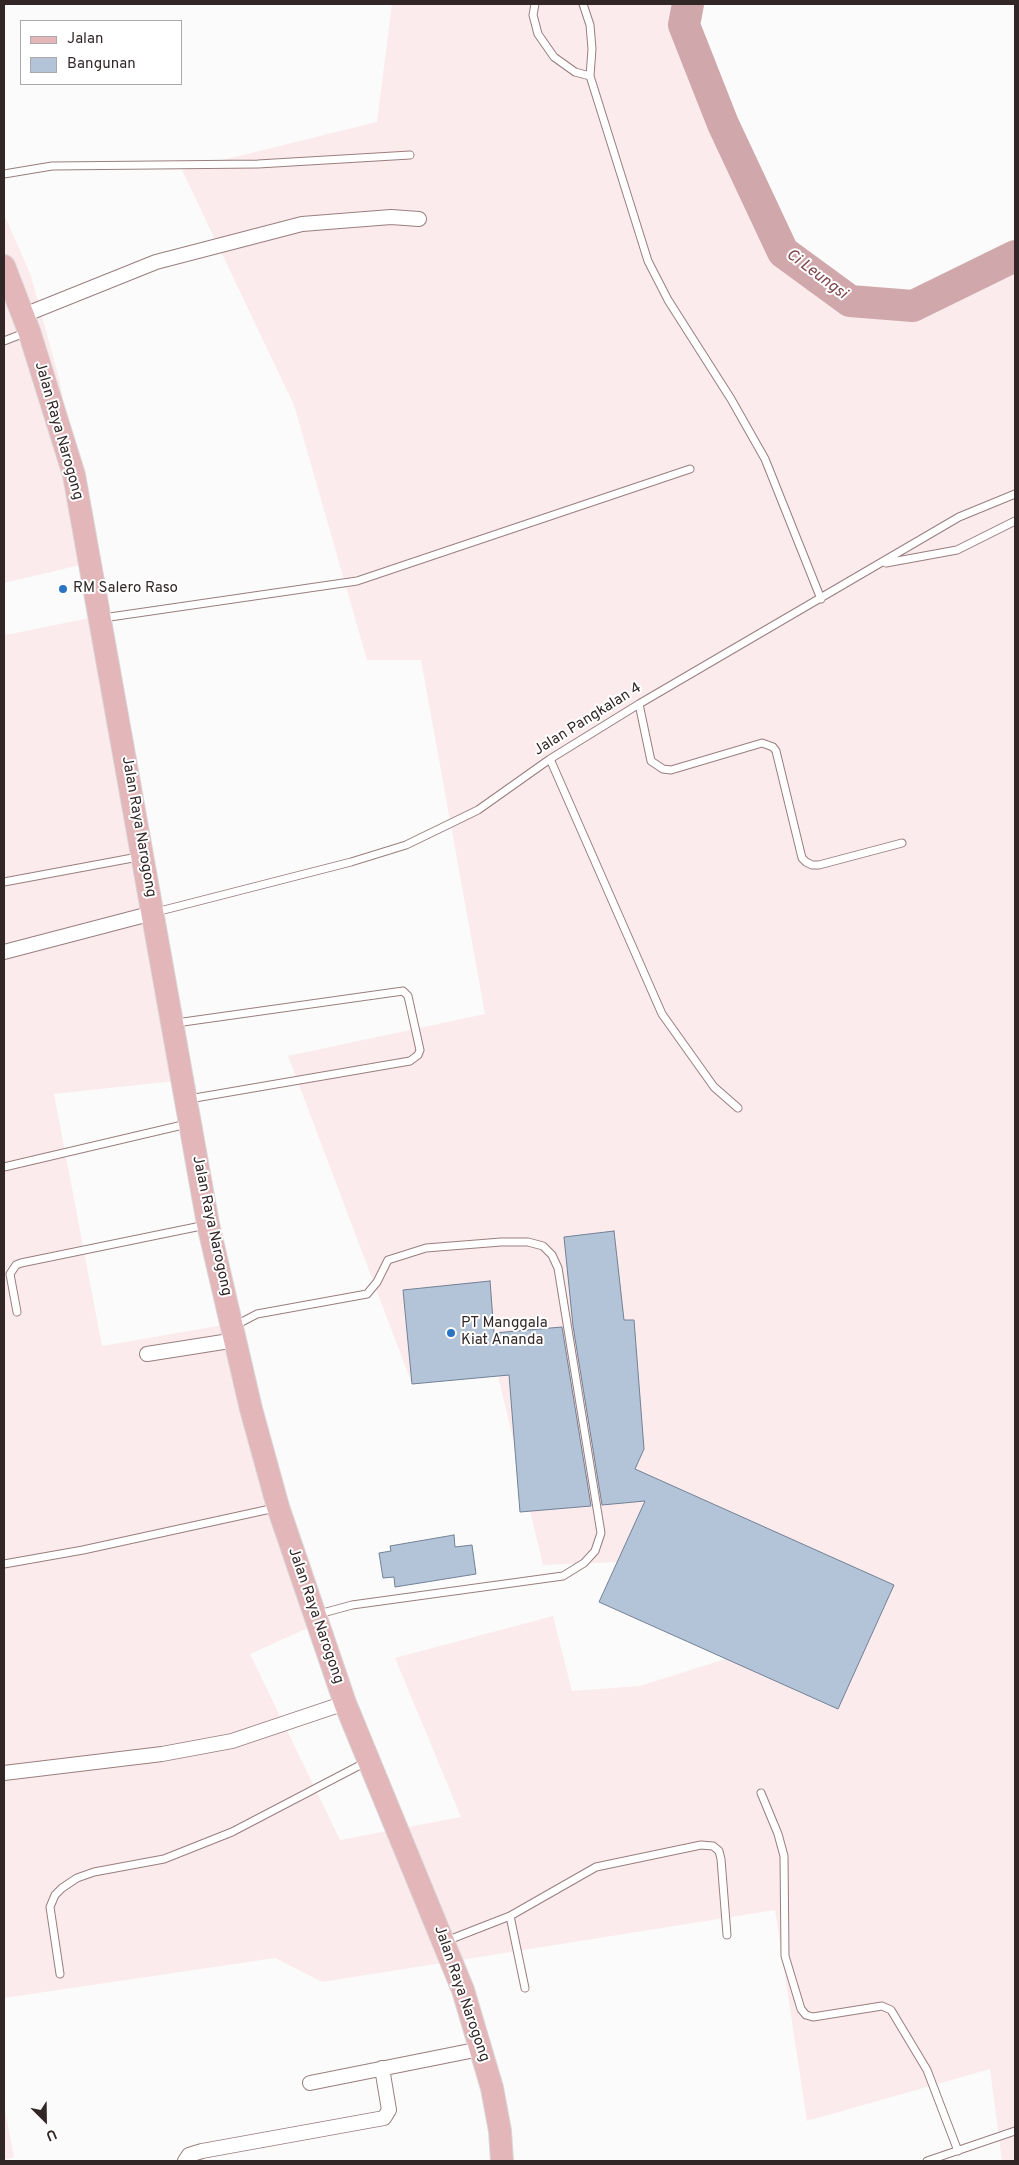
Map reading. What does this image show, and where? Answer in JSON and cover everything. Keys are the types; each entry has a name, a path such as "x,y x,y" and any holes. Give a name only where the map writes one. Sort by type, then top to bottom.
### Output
{"main road":[{"name":"Jalan Raya Narogong","path":"4,266 27,323 74,475 208,1224 251,1409 278,1507 345,1703 463,1990 492,2088 500,2131 502,2161"}],"street":[{"path":"27,323 156,262 302,224 390,217 419,219"},
{"path":"4,952 153,913"},
{"path":"148,1354 234,1333"},
{"path":"4,1773 162,1754 232,1741 345,1703"},
{"path":"310,2083 480,2048"},
{"path":"185,2161 189,2155 202,2151 384,2118 390,2110 382,2068"}],"lane":[{"path":"535,4 533,15 538,34 554,57 575,72 590,76"},
{"path":"582,4 590,26 592,49 590,76 648,261 668,300 731,399 765,459 821,599"},
{"path":"4,174 52,166 258,164 410,155"},
{"path":"4,341 27,323"},
{"path":"100,618 357,581 690,469"},
{"name":"Jalan Pangkalan 4","path":"153,913 342,864 406,845 478,810 550,760 639,704 959,517 1015,494"},
{"path":"880,564 957,550 1015,521"},
{"path":"639,704 651,762 664,769 671,770 762,743 773,747 776,750 802,858 806,862 812,865 819,865 902,843"},
{"path":"550,760 662,1014 714,1087 738,1108"},
{"path":"4,882 143,856"},
{"path":"173,1023 404,991 408,996 420,1050 418,1055 410,1060 187,1099"},
{"path":"4,1167 190,1123"},
{"path":"17,1312 10,1274 16,1265 208,1224"},
{"path":"234,1333 257,1314 367,1294 377,1282 388,1260 426,1248 501,1242 528,1242 543,1246 552,1255 558,1268 601,1533 595,1551 584,1563 563,1576 352,1605 314,1615"},
{"path":"4,1564 83,1550 278,1507"},
{"path":"60,1974 50,1906 55,1895 62,1888 77,1878 94,1872 164,1859 232,1832 368,1760"},
{"path":"761,1793 778,1834 784,1856 785,1956 801,2009 806,2015 813,2017 887,2006 928,2070 958,2151"},
{"path":"444,1942 510,1916 596,1867 701,1845 713,1846 719,1850 728,1935"},
{"path":"510,1916 525,1988"},
{"path":"927,2161 1014,2134"}],"shaded area":[{"path":"392,4 687,4 682,23 723,124 783,252 850,301 913,306 1015,256 1015,2161 1002,2161 990,2069 807,2121 775,1910 322,1982 275,1958 4,1998 4,624 6,635 99,616 192,1079 54,1094 102,1346 235,1323 253,1439 328,1619 250,1654 340,1840 461,1817 395,1658 553,1616 572,1691 640,1686 725,1659 722,1595 668,1560 543,1565 498,1376 412,1384 288,1056 485,1014 421,660 367,660 294,405 182,170 377,122"},
{"path":"4,214 31,276 60,382 93,562 4,583"},
{"path":"4,2105 14,2157 4,2160"}],"building":[{"path":"614,1231 624,1320 634,1320 644,1449 635,1469 894,1585 838,1709 599,1602 645,1501 602,1505 573,1326 564,1237"},
{"path":"490,1281 494,1333 562,1327 591,1506 520,1512 509,1375 412,1384 403,1290"},
{"path":"454,1535 455,1547 472,1545 476,1574 395,1587 394,1577 383,1578 379,1553 391,1551 390,1546"}],"waterway":[{"name":"Ci Leungsi","path":"688,4 684,25 723,124 783,252 850,301 913,306 1015,256"}],"place":[{"name":"RM Salero Raso","path":"63,589"},
{"name":"PT Manggala Kiat Ananda","path":"451,1333"}]}
